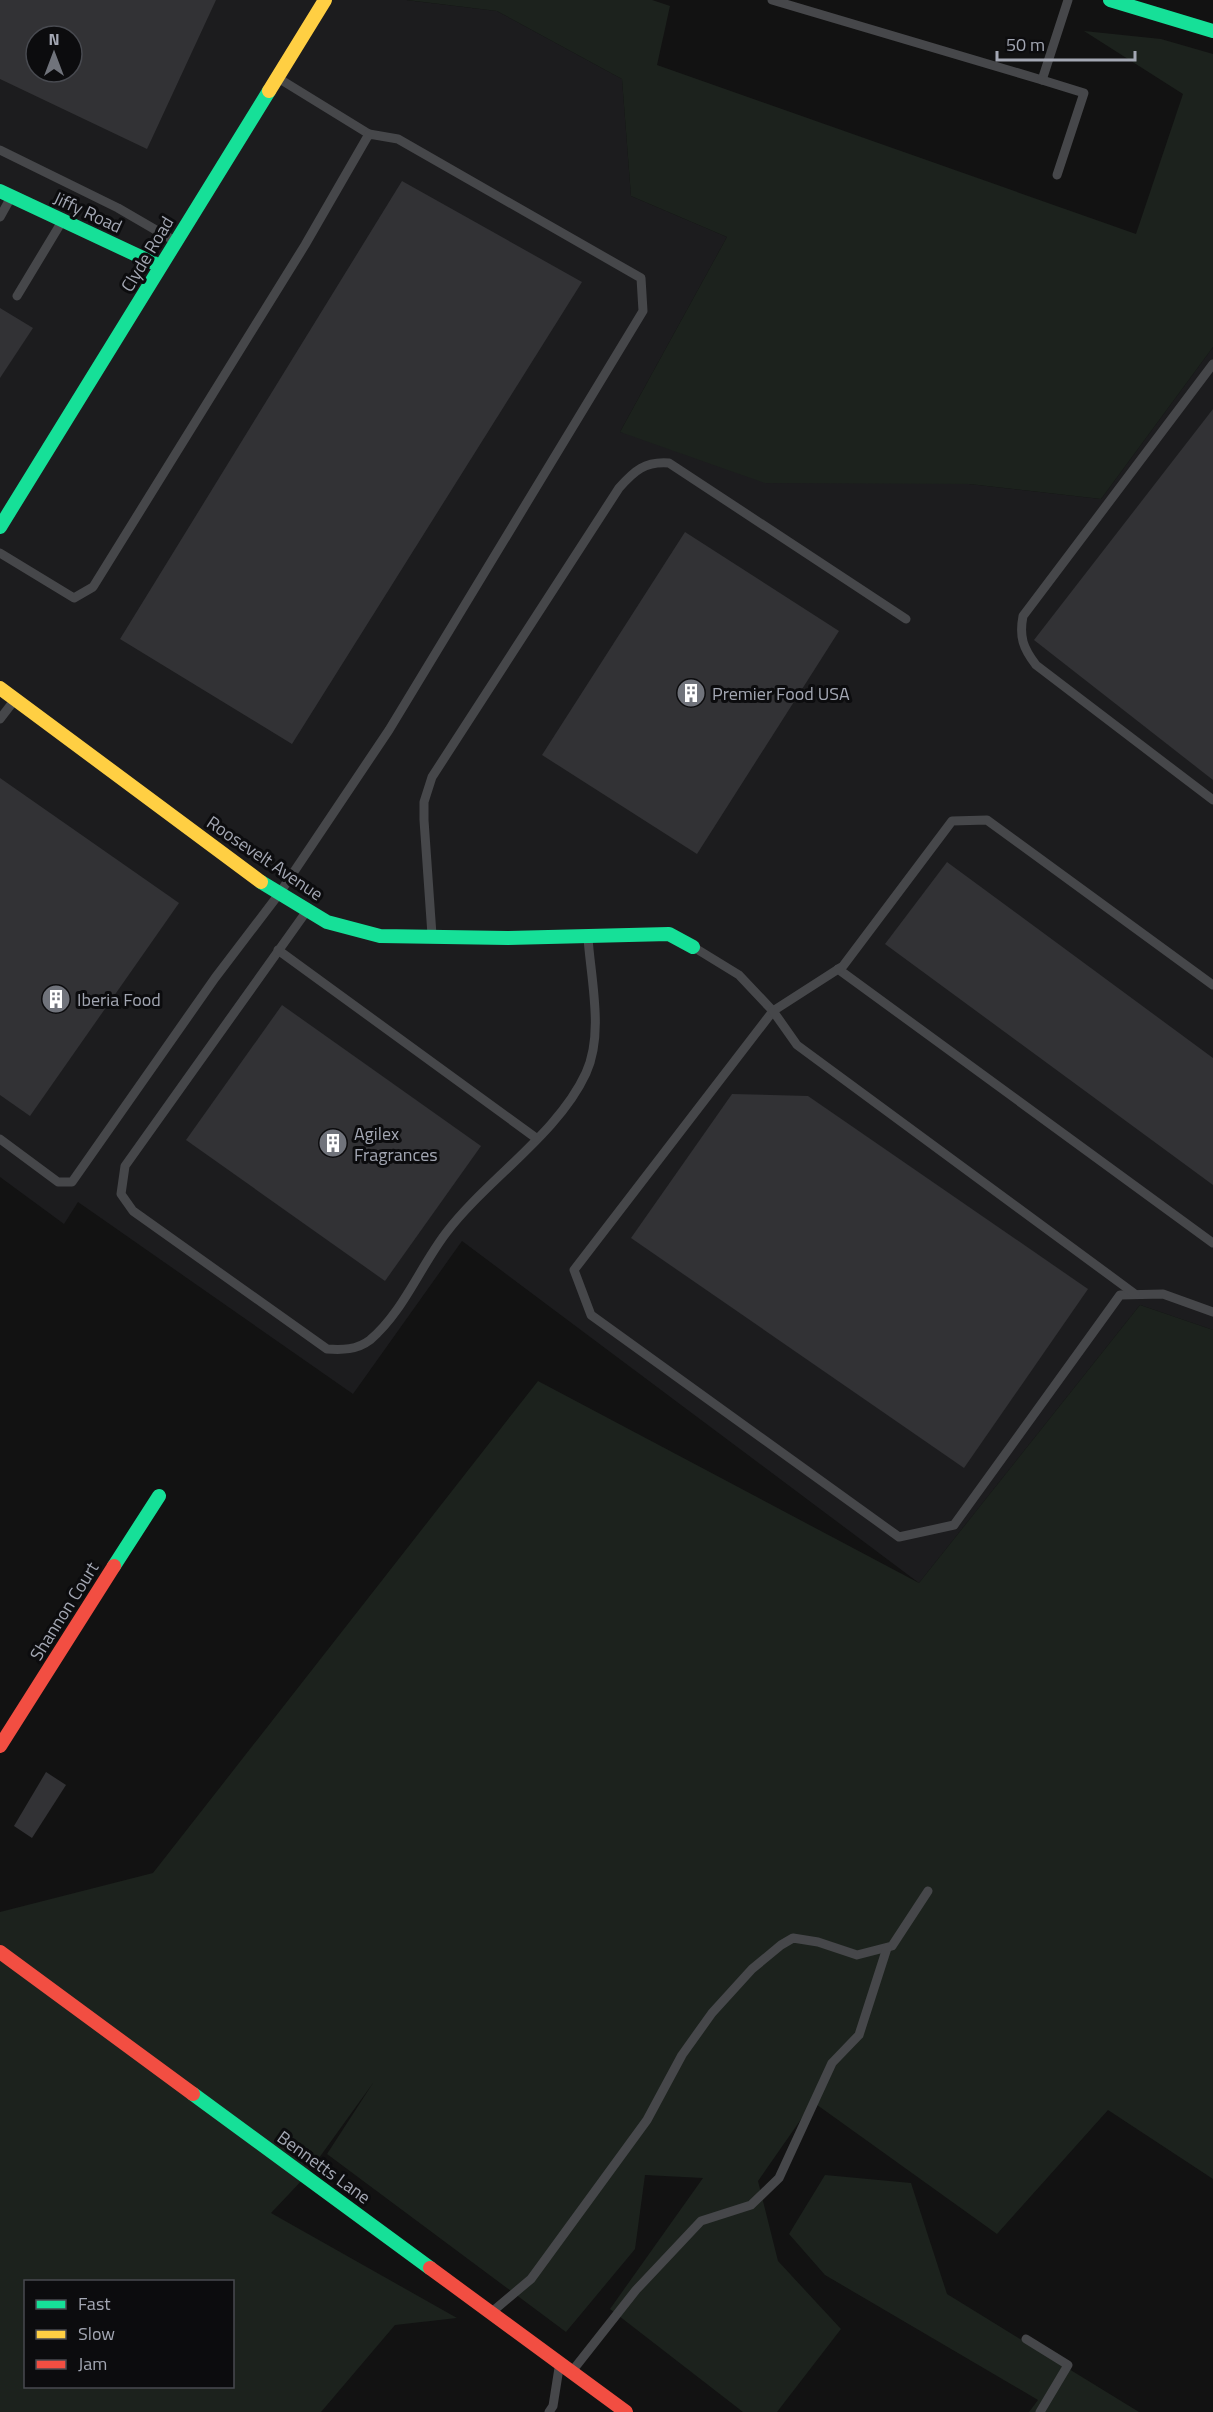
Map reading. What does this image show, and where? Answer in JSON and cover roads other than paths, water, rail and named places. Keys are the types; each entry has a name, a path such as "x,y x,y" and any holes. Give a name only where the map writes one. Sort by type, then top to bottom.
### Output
{"street":[{"name":"Clyde Road","path":"0,527 325,0"},
{"path":"1110,0 1213,31"},
{"name":"Jiffy Road","path":"6,194 160,266"},
{"name":"Roosevelt Avenue","path":"0,688 279,894 327,922 380,936 669,934 693,947"},
{"name":"Shannon Court","path":"0,1746 159,1496"},
{"name":"Bennetts Lane","path":"0,1952 626,2412"}],"lane":[{"path":"772,0 1084,93 1057,175"},
{"path":"1042,80 1068,0"},
{"path":"0,1139 58,1182 72,1182 215,978 279,894 389,730 643,311 641,278 398,139 369,134 276,77"},
{"path":"0,553 74,598 93,587 305,244 369,134"},
{"path":"0,150 118,208 175,241"},
{"path":"0,217 6,194"},
{"path":"17,296 63,221"},
{"path":"1213,364 1023,616 1019,634 1025,651 1036,665 1213,800"},
{"path":"432,937 424,820 424,802 432,777 613,498 633,472 650,463 669,463 906,619"},
{"path":"0,719 15,699"},
{"path":"1213,985 987,820 952,820 838,969 773,1011 574,1270 591,1315 899,1537 954,1525 1120,1295 1163,1293 1213,1312"},
{"path":"307,910 125,1166 121,1194 133,1211 327,1349 348,1350 367,1342 383,1328 447,1232 571,1101 587,1071 594,1040 588,936"},
{"path":"693,947 739,975 773,1011 797,1045 1135,1294"},
{"path":"278,950 536,1138"},
{"path":"838,969 1213,1243"},
{"path":"491,2313 531,2279 647,2120 682,2055 712,2013 752,1969 781,1944 793,1938 818,1942 857,1955 892,1946 928,1891"},
{"path":"572,2372 636,2290 701,2221 751,2205 779,2178 832,2063 859,2035 887,1948"},
{"path":"1026,2339 1068,2365 1040,2412"},
{"path":"549,2412 553,2406 560,2363"}],"place":[{"name":"Premier Food USA","path":"691,693"},
{"name":"Iberia Food","path":"56,999"},
{"name":"Agilex Fragrances","path":"333,1143"}]}
